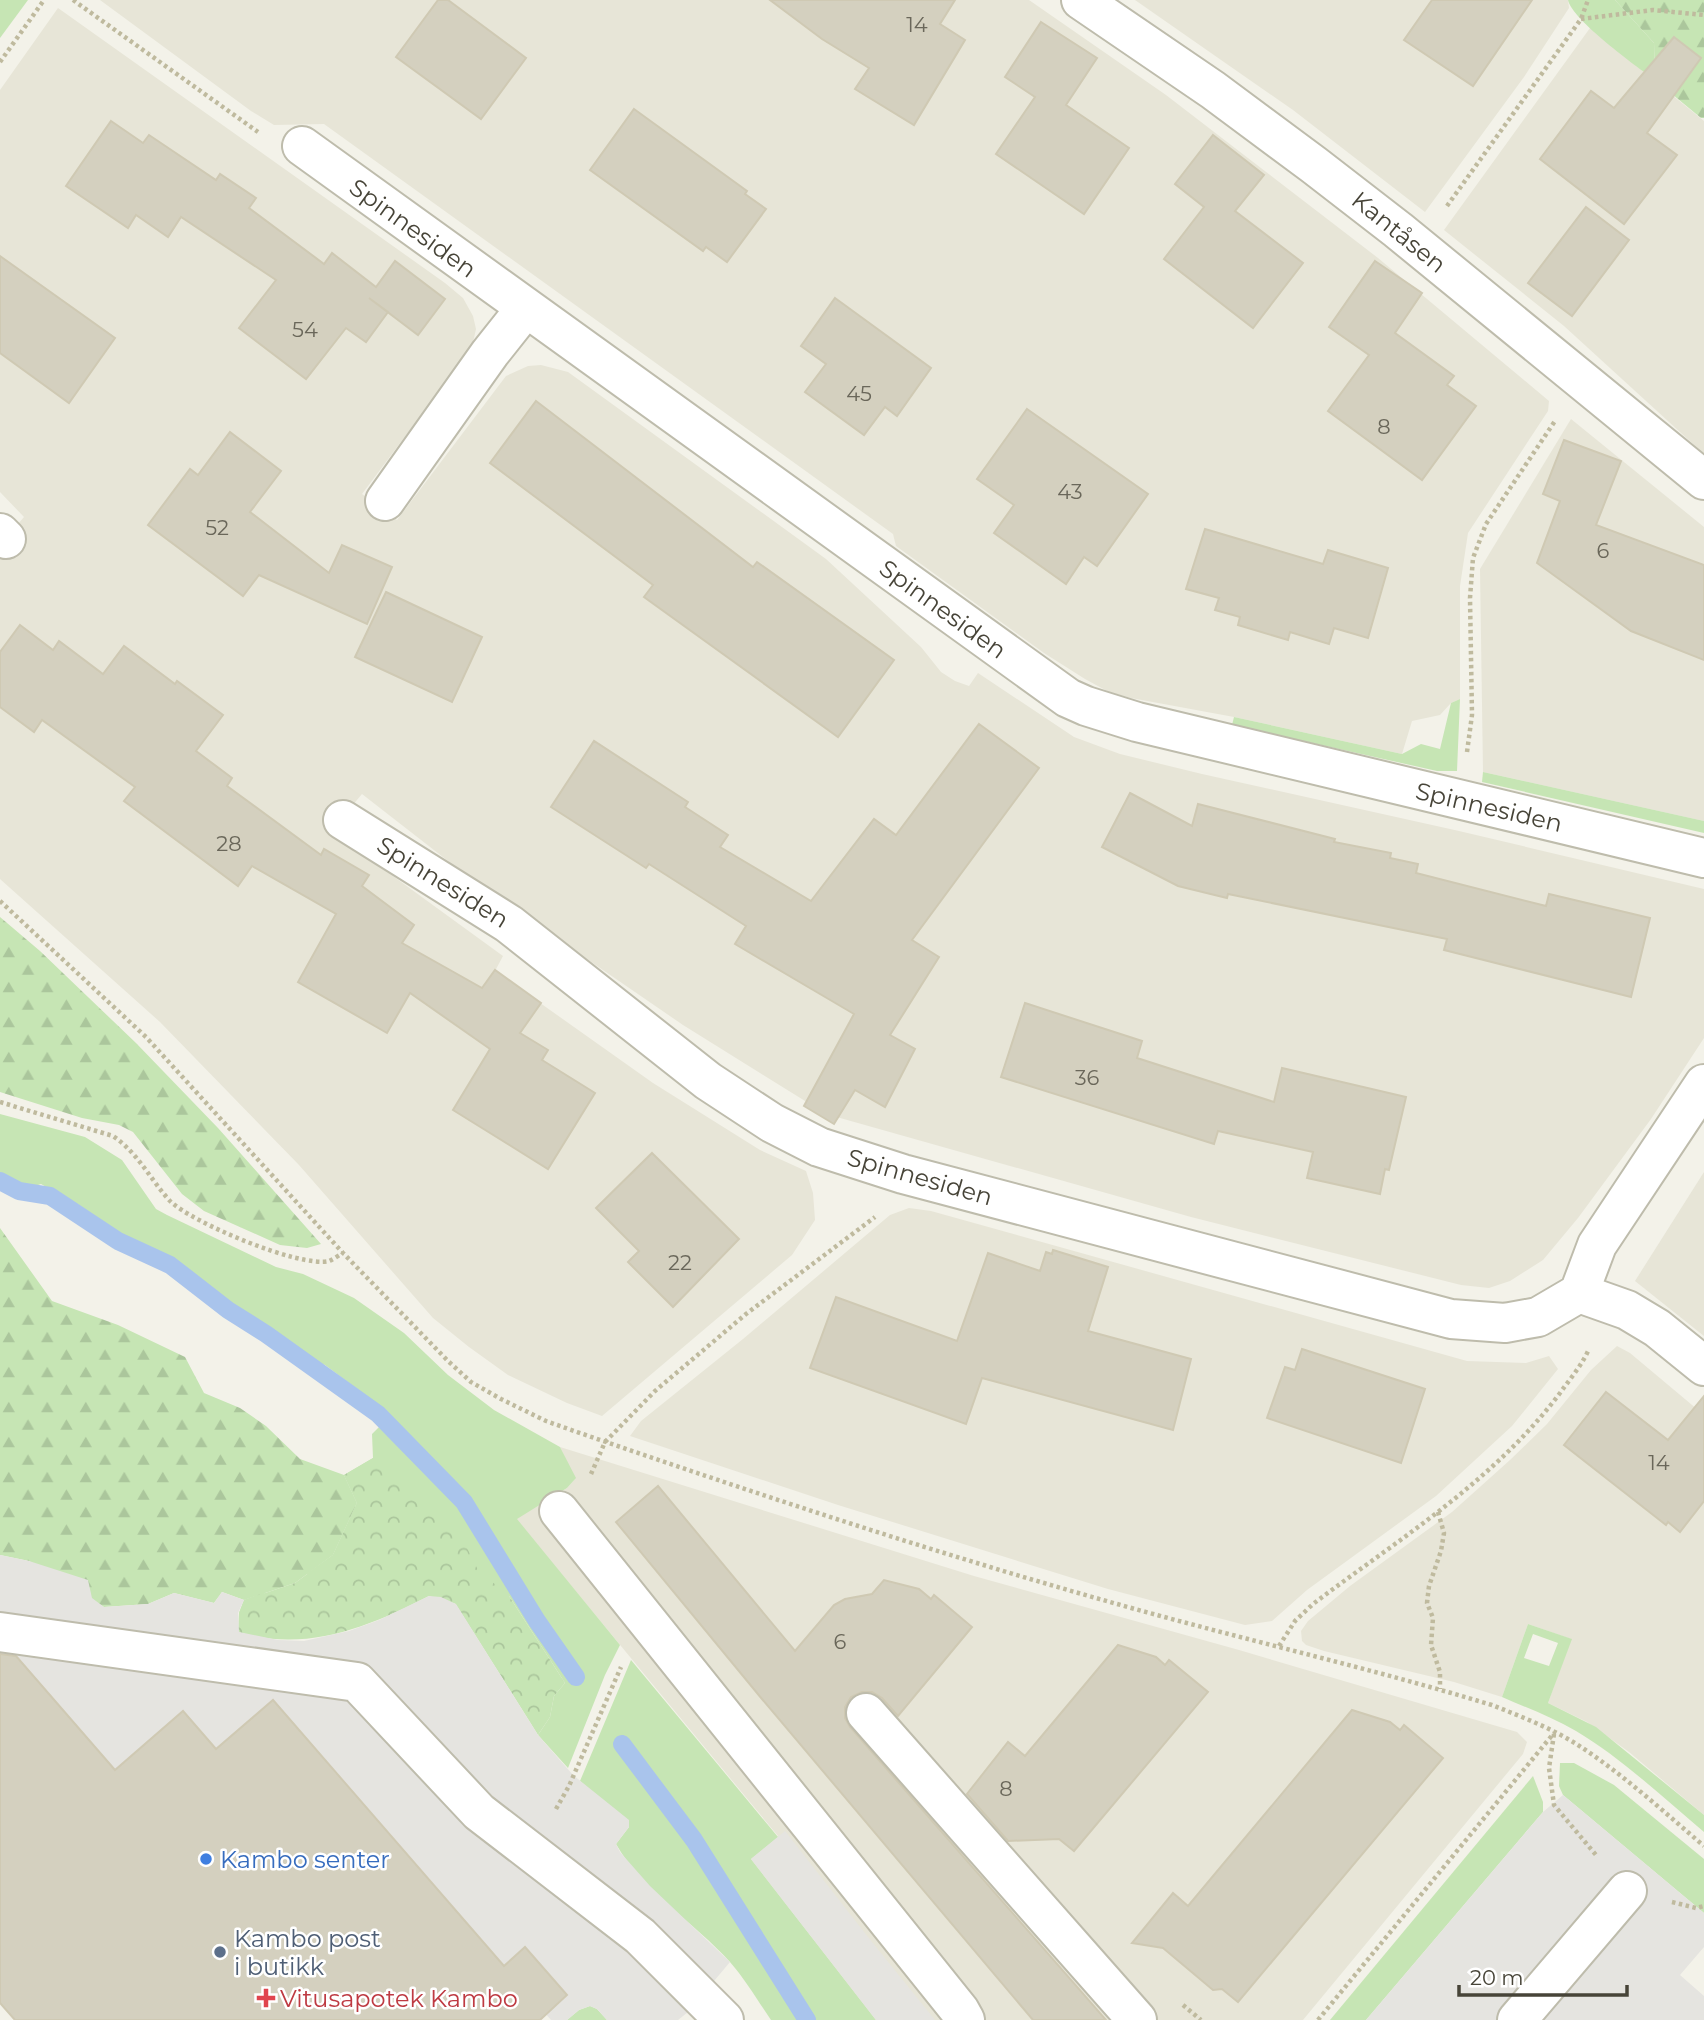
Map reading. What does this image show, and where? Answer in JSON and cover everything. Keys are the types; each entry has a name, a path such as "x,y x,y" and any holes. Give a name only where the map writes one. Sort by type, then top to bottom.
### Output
{"street":[{"name":"Kantåsen","path":"1081,0 1213,90 1314,165 1704,480"},
{"name":"Spinnesiden","path":"302,146 1068,698 1137,722 1704,859"},
{"path":"385,501 490,353 525,309"},
{"name":"Spinnesiden","path":"343,820 421,866 509,924 708,1080 772,1123 819,1147 903,1174 1451,1319 1505,1323 1538,1317 1594,1298"},
{"path":"1704,1084 1597,1245 1594,1298 1627,1310 1657,1328 1704,1366"},
{"path":"559,1511 965,2020"},
{"path":"0,1632 357,1682 479,1812 640,1936 724,2020"},
{"path":"866,1713 1137,2020"},
{"path":"1517,2020 1627,1891"}],"path":[{"path":"0,62 44,0"},
{"path":"74,0 276,145 302,146"},
{"path":"1420,248 1464,181 1581,19 1588,0"},
{"path":"1581,19 1653,10 1704,15"},
{"path":"1455,799 1467,755 1472,715 1472,558 1494,513 1546,432 1584,385"},
{"path":"0,901 146,1037 343,1252 471,1382 545,1421 936,1550 1104,1601 1492,1705 1579,1745 1704,1846"},
{"path":"0,1102 113,1136 128,1146 172,1202 233,1236 301,1260 329,1261 343,1252"},
{"path":"605,1442 655,1391 703,1349 879,1213 895,1198 903,1174"},
{"path":"1279,1646 1294,1620 1462,1493 1542,1417 1580,1366 1594,1298"},
{"path":"1438,1512 1444,1533 1427,1603 1433,1618 1431,1645 1440,1672 1440,1689"},
{"path":"532,1853 569,1786 645,1620"},
{"path":"1554,1733 1549,1768 1553,1805 1627,1891"},
{"path":"1318,2020 1554,1733"}],"shaded area":[{"path":"100,0 1029,0 1166,95 1378,258 1549,401 1548,411 1468,533 1460,586 1460,699 1451,703 1440,715 1412,721 1402,754 1109,692 1044,653 896,546 893,534 324,124 274,125"},
{"path":"1135,0 1568,0 1569,8 1524,77 1425,212 1293,110"},
{"path":"58,8 463,298 473,316 476,329 472,347 362,494 397,520 506,376 528,366 541,365 568,372 826,559 921,647 941,672 969,686 978,673 1074,737 1120,754 1202,774 1704,889 1704,1038 1651,1119 1578,1218 1543,1260 1510,1281 1489,1288 1461,1285 1191,1217 826,1114 683,1025 475,882 362,794 331,831 503,956 495,971 653,1083 760,1150 806,1171 813,1193 815,1220 792,1255 602,1416 508,1375 469,1347 433,1318 299,1165 160,1022 0,879 0,545 24,517 0,492 0,90"},
{"path":"1590,28 1704,121 1704,454 1564,326 1444,230"},
{"path":"1571,419 1704,527 1704,821 1483,772 1480,569"},
{"path":"1704,1172 1704,1336 1635,1281"},
{"path":"909,1208 931,1211 1467,1361 1526,1363 1549,1356 1558,1369 1512,1426 1436,1496 1307,1590 1272,1621 1245,1625 1108,1589 838,1505 630,1436 641,1421 890,1215"},
{"path":"1617,1346 1630,1353 1704,1415 1704,1815 1629,1752 1587,1722 1548,1703 1571,1639 1528,1624 1502,1697 1454,1682 1324,1651 1302,1641 1301,1631 1308,1621 1350,1586 1452,1512 1547,1424 1591,1370"},
{"path":"560,1447 974,1576 1517,1732 1527,1742 1523,1754 1303,2020 876,2020 751,1859 778,1836 516,1519 567,1488 575,1479"},
{"path":"0,1555 29,1561 88,1580 92,1598 104,1607 148,1604 174,1593 214,1603 222,1592 244,1600 238,1613 239,1632 278,1640 304,1641 349,1631 429,1596 441,1597 456,1604 538,1735 573,1775 629,1820 629,1827 616,1844 620,1852 650,1886 730,1962 688,2012 678,2020 607,2020 597,2009 590,2006 579,2010 567,2020 551,2020 273,1700 216,1749 183,1712 115,1770 15,1656 0,1668"},
{"path":"1563,1795 1704,1913 1704,1947 1680,1975 1704,1996 1704,2020 1366,2020 1543,1812"},
{"path":"785,1831 935,2020 876,2020 751,1859"}],"green space":[{"path":"0,0 28,0 0,38"},
{"path":"1568,0 1615,0 1654,43 1655,80 1592,30 1572,9"},
{"path":"1615,0 1704,0 1704,118 1655,80 1654,43"},
{"path":"1460,699 1457,771 1437,771 1232,725 1234,717 1402,754 1421,744 1440,749 1451,703"},
{"path":"1483,772 1704,821 1704,833 1482,782"},
{"path":"0,917 40,951 136,1043 218,1128 321,1244 307,1248 280,1245 204,1211 182,1194 133,1132 119,1125 82,1118 0,1092"},
{"path":"0,1114 85,1137 122,1160 156,1209 276,1267 303,1274 354,1298 404,1333 448,1375 494,1410 560,1447 576,1478 567,1488 517,1519 620,1645 605,1675 568,1768 538,1735 550,1717 554,1696 565,1683 509,1596 501,1607 502,1617 527,1649 528,1697 521,1707 448,1592 434,1580 396,1587 339,1623 310,1632 271,1632 260,1629 251,1623 246,1615 239,1613 244,1600 265,1592 263,1601 266,1608 275,1611 288,1610 299,1601 296,1594 306,1589 313,1591 323,1585 322,1577 306,1574 333,1555 357,1503 344,1475 373,1458 372,1434 381,1425 385,1410 325,1365 313,1361 203,1285 172,1258 155,1254 142,1244 129,1240 79,1205 41,1184 20,1185 0,1176"},
{"path":"0,1228 52,1301 118,1325 185,1357 204,1393 240,1408 266,1426 300,1459 344,1475 357,1503 333,1555 295,1583 244,1600 222,1592 214,1603 174,1593 148,1604 104,1607 29,1561 0,1555"},
{"path":"373,1458 449,1522 465,1544 478,1570 509,1596 565,1683 554,1696 550,1717 538,1735 456,1604 429,1596 360,1627 312,1638 263,1638 238,1632 239,1613 244,1600 295,1583 333,1555 357,1503 344,1475"},
{"path":"1528,1624 1572,1639 1548,1703 1596,1727 1704,1815 1704,1832 1593,1741 1558,1721 1502,1697","holes":["1533,1634 1558,1643 1549,1666 1524,1658"]},
{"path":"631,1660 778,1837 751,1859 876,2020 771,2020 730,1962 654,1892 627,1861 616,1844 629,1827 580,1781"},
{"path":"1560,1763 1574,1763 1614,1785 1704,1859 1704,1913 1563,1795 1559,1786"},
{"path":"1533,1776 1543,1802 1543,1812 1366,2020 1330,2020"},
{"path":"590,2006 597,2009 607,2020 567,2020 579,2010"}],"building":[{"path":"438,0 448,0 526,58 481,119 396,57"},
{"path":"770,0 955,0 940,24 965,40 914,125 855,89 869,68 822,39"},
{"path":"1432,0 1532,0 1473,86 1404,40"},
{"path":"1041,22 1097,58 1066,105 1129,148 1084,214 996,154 1035,97 1005,77"},
{"path":"1674,37 1701,58 1647,133 1677,155 1624,224 1540,159 1591,91 1614,108"},
{"path":"634,109 747,191 745,194 766,209 727,262 706,247 703,251 590,170"},
{"path":"111,121 143,143 149,135 216,180 220,174 256,198 249,208 324,264 332,253 376,287 395,261 445,299 418,335 388,312 366,342 346,328 306,379 239,328 276,280 181,217 168,237 136,215 128,228 66,186"},
{"path":"1213,135 1264,175 1235,211 1303,263 1253,328 1164,259 1204,207 1175,184"},
{"path":"1586,207 1629,240 1572,316 1528,283"},
{"path":"0,256 115,338 69,403 0,353"},
{"path":"1375,261 1422,293 1395,333 1454,376 1447,385 1476,406 1422,480 1328,411 1369,355 1329,327"},
{"path":"835,298 931,368 897,416 885,407 864,435 805,392 826,364 801,346"},
{"path":"536,401 753,567 757,562 894,660 838,737 644,597 653,585 490,463"},
{"path":"1027,409 1148,494 1097,566 1084,557 1066,584 994,533 1014,505 977,479"},
{"path":"230,432 281,471 250,512 329,573 342,545 392,567 367,624 259,575 243,596 148,525 190,469 198,475"},
{"path":"1564,440 1621,461 1596,525 1704,565 1704,660 1631,631 1537,563 1560,501 1543,494"},
{"path":"1205,529 1323,564 1328,550 1388,568 1368,638 1334,628 1329,644 1290,632 1288,640 1238,625 1240,617 1215,610 1219,598 1186,589"},
{"path":"386,592 482,637 452,702 355,657"},
{"path":"20,625 53,650 59,641 103,674 124,646 175,684 177,681 223,715 196,751 232,778 227,786 321,855 324,849 369,875 362,886 414,925 402,943 482,988 495,970 541,1003 520,1033 548,1050 542,1060 595,1093 548,1169 453,1110 490,1049 410,993 387,1033 298,982 336,914 252,866 238,886 124,801 135,787 42,720 34,732 0,707 0,652"},
{"path":"979,724 1039,768 912,940 939,957 890,1035 915,1049 885,1107 855,1090 834,1124 804,1106 854,1014 735,944 746,926 649,864 646,868 551,807 594,741 688,802 685,807 728,835 720,847 811,901 874,819 896,835"},
{"path":"1130,793 1192,826 1198,804 1335,839 1334,842 1391,853 1390,858 1418,864 1416,873 1546,906 1549,894 1650,918 1631,997 1444,950 1447,939 1228,894 1227,898 1178,886 1102,847"},
{"path":"1025,1003 1142,1041 1137,1058 1274,1102 1282,1068 1406,1097 1389,1170 1385,1169 1380,1194 1307,1178 1313,1152 1218,1131 1214,1144 1001,1077"},
{"path":"652,1153 739,1239 673,1307 628,1262 639,1251 596,1208"},
{"path":"1053,1250 1108,1267 1088,1331 1191,1359 1173,1430 982,1378 966,1424 810,1368 836,1297 957,1341 988,1253 1040,1271 1046,1252 1052,1254"},
{"path":"1302,1349 1425,1389 1401,1463 1267,1418 1285,1367 1295,1370"},
{"path":"1606,1392 1668,1440 1704,1396 1704,1501 1680,1532 1668,1522 1666,1525 1564,1445"},
{"path":"658,1486 795,1651 834,1605 845,1599 872,1594 884,1580 919,1589 931,1599 934,1595 972,1627 898,1716 882,1698 872,1692 862,1692 851,1697 845,1707 845,1718 850,1727 1106,2020 1033,2020 762,1699 616,1522"},
{"path":"1118,1645 1156,1657 1165,1665 1169,1660 1208,1692 1074,1851 1059,1839 1008,1841 967,1794 1008,1742 1025,1756"},
{"name":"Kambo senter","path":"0,1654 16,1656 115,1770 183,1711 216,1749 273,1700 504,1966 525,1947 567,1995 540,2020 15,2020 0,2003"},
{"path":"1352,1710 1390,1722 1400,1730 1404,1725 1443,1758 1238,2002 1222,1989 1213,1990 1163,1948 1132,1943 1173,1893 1188,1906"}],"waterway":[{"path":"0,1181 19,1191 50,1196 118,1241 170,1265 228,1310 378,1414 464,1502 537,1621 576,1677"},
{"path":"622,1744 694,1840 807,2020"}],"place":[{"name":"Kambo senter","path":"206,1859"},
{"name":"Kambo post i butikk","path":"220,1952"},
{"name":"Vitusapotek Kambo","path":"266,1998"}]}
